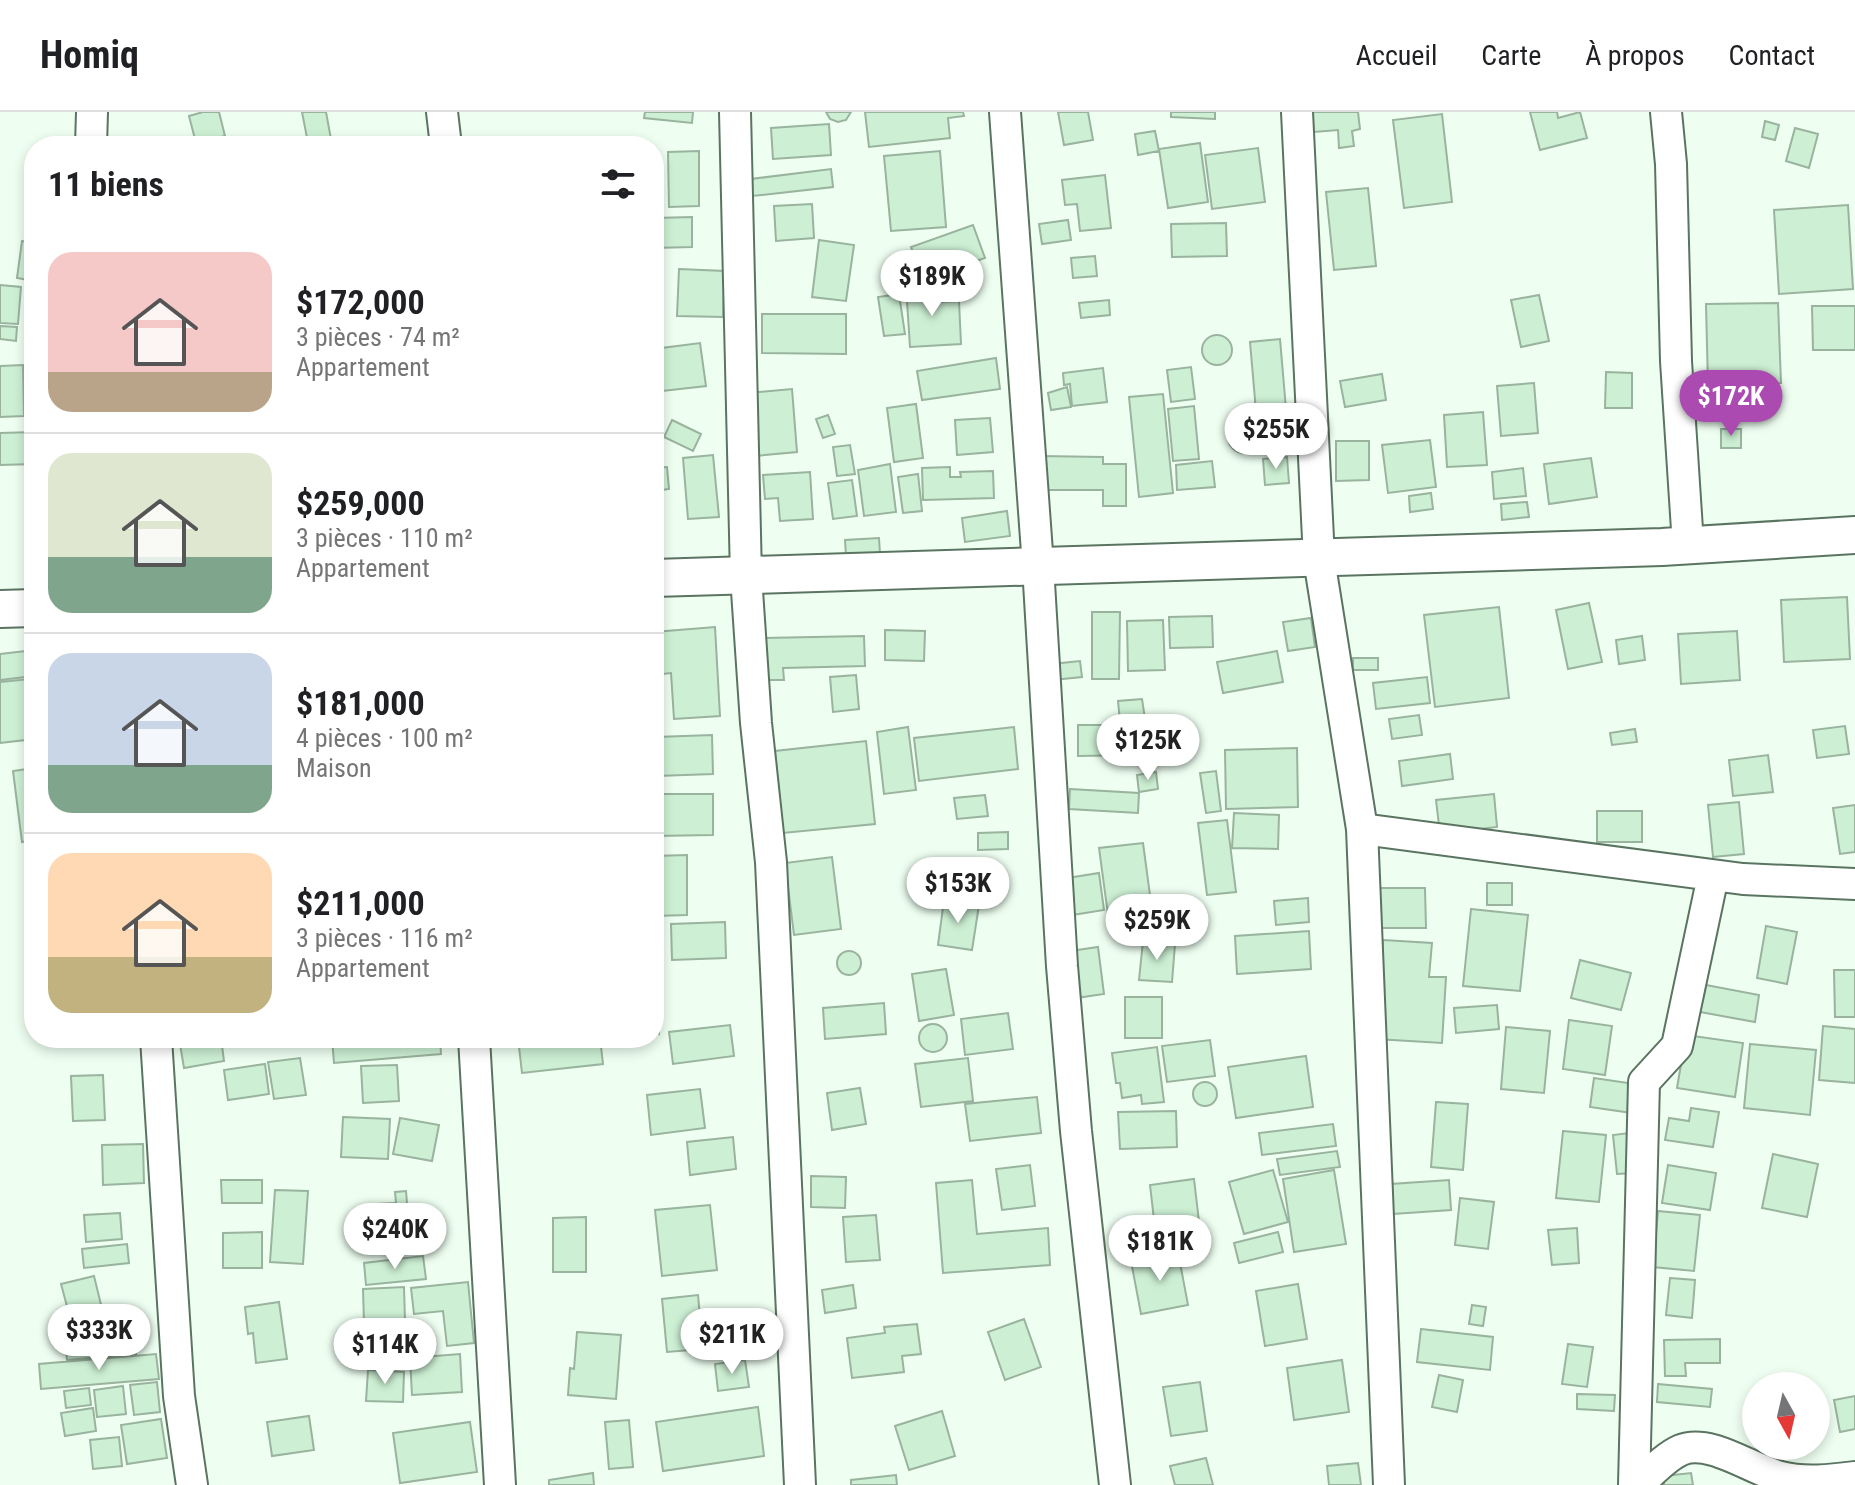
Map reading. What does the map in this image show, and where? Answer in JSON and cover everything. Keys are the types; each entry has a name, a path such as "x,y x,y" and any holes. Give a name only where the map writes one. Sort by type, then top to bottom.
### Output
{"street":[{"path":"91,136 92,112"},
{"path":"442,112 445,136"},
{"path":"735,112 746,576 756,723 771,862 800,1485"},
{"path":"1005,112 1038,566 1061,952 1076,1131 1115,1485"},
{"path":"1297,112 1319,559 1362,829 1389,1485"},
{"path":"1666,112 1671,164 1676,361 1688,545"},
{"path":"664,578 1319,559 1688,545 1855,535"},
{"path":"0,609 24,608"},
{"path":"1362,829 1713,876 1855,884"},
{"path":"1636,1485 1644,1082 1677,1046 1713,876"},
{"path":"157,1048 179,1396 192,1485"},
{"path":"475,1048 500,1485"},
{"path":"1636,1485 1669,1457 1683,1449 1695,1447 1714,1449 1748,1466 1783,1478 1826,1481 1855,1477"}],"building":[{"path":"219,112 225,136 194,136 189,116"},
{"path":"302,112 326,112 330,136 307,136"},
{"path":"645,112 693,112 692,123 644,118"},
{"path":"826,112 851,112 846,120 838,122 830,119"},
{"path":"865,112 963,112 964,116 948,118 950,138 869,147"},
{"path":"1058,112 1088,112 1093,140 1064,145"},
{"path":"1171,112 1215,112 1215,119 1171,117"},
{"path":"1312,112 1358,112 1360,129 1352,131 1354,146 1339,148 1338,130 1314,132"},
{"path":"1530,112 1557,112 1558,118 1580,112 1587,138 1540,150"},
{"path":"1442,114 1452,202 1404,208 1393,120"},
{"path":"1765,121 1779,125 1775,140 1762,137"},
{"path":"829,124 831,155 773,159 771,128"},
{"path":"1795,128 1818,134 1809,168 1786,161"},
{"path":"1155,131 1159,151 1138,155 1135,134"},
{"path":"1200,143 1208,202 1168,208 1159,149"},
{"path":"1258,148 1265,202 1212,209 1205,155"},
{"path":"699,151 699,206 669,207 668,152"},
{"path":"940,151 946,227 891,231 884,156"},
{"path":"831,169 833,187 752,196 751,179"},
{"path":"1105,175 1111,228 1080,231 1077,204 1065,205 1062,180"},
{"path":"1368,188 1376,266 1334,270 1326,192"},
{"path":"812,204 814,238 776,241 774,206"},
{"path":"1848,205 1853,289 1779,294 1774,210"},
{"path":"692,217 692,247 664,248 664,218"},
{"path":"1068,220 1071,240 1042,244 1039,224"},
{"path":"1226,223 1227,256 1172,257 1171,224"},
{"path":"973,225 985,258 923,280 911,247"},
{"path":"819,240 854,245 846,301 812,297"},
{"path":"22,241 24,279 17,278"},
{"path":"1095,256 1097,276 1073,278 1071,258"},
{"path":"679,269 725,271 723,317 677,316"},
{"path":"935,283 936,302 959,301 961,344 910,347 906,286"},
{"path":"0,285 21,287 18,324 0,323"},
{"path":"899,294 905,334 884,336 878,297"},
{"path":"1539,295 1549,341 1521,347 1511,300"},
{"path":"1109,300 1110,315 1081,318 1079,303"},
{"path":"1778,303 1781,383 1708,386 1706,304"},
{"path":"1812,306 1855,306 1855,350 1813,350"},
{"path":"762,314 846,314 846,354 762,353"},
{"path":"0,326 17,327 16,341 0,339"},
{"path":"1217,335 1227,340 1232,350 1227,360 1217,365 1207,360 1202,350 1207,340"},
{"path":"1280,339 1286,409 1256,411 1250,342"},
{"path":"700,343 706,386 664,391 664,348"},
{"path":"996,358 1000,389 922,400 917,371"},
{"path":"23,365 24,416 0,417 0,366"},
{"path":"1191,367 1195,399 1171,402 1167,370"},
{"path":"1103,368 1107,402 1072,406 1070,384 1064,385 1063,373"},
{"path":"1606,372 1632,373 1632,408 1605,408"},
{"path":"1382,374 1386,400 1345,407 1340,381"},
{"path":"1534,383 1538,433 1501,436 1497,386"},
{"path":"1067,387 1071,407 1051,410 1048,393"},
{"path":"792,389 797,452 755,456 749,393"},
{"path":"1163,394 1173,493 1139,497 1129,397"},
{"path":"916,404 923,458 894,462 887,408"},
{"path":"1194,406 1199,459 1173,461 1168,409"},
{"path":"1483,412 1487,465 1447,467 1444,415"},
{"path":"828,415 835,434 823,438 816,419"},
{"path":"990,418 993,452 957,455 955,420"},
{"path":"672,420 701,434 693,451 664,437"},
{"path":"1244,421 1256,425 1260,437 1256,449 1244,453 1232,449 1228,437 1232,425"},
{"path":"1721,429 1741,429 1741,448 1721,448"},
{"path":"24,432 24,464 0,465 0,433"},
{"path":"1430,440 1436,487 1388,493 1382,445"},
{"path":"1336,441 1369,441 1369,480 1336,481"},
{"path":"850,445 855,474 837,476 833,447"},
{"path":"713,455 719,517 688,519 683,458"},
{"path":"1040,456 1103,457 1103,464 1126,464 1126,506 1103,506 1103,490 1040,490"},
{"path":"1287,457 1289,483 1265,485 1263,459"},
{"path":"1591,458 1597,497 1549,504 1544,464"},
{"path":"1212,461 1215,487 1177,490 1176,465"},
{"path":"890,464 896,512 864,516 858,470"},
{"path":"664,467 667,467 669,489 664,490"},
{"path":"950,467 950,477 961,477 960,472 993,471 994,498 923,500 922,468"},
{"path":"1523,468 1526,496 1494,499 1492,472"},
{"path":"810,472 813,519 780,521 778,498 765,499 763,475"},
{"path":"918,474 922,511 903,513 898,477"},
{"path":"852,480 857,516 833,519 828,483"},
{"path":"1431,493 1433,509 1410,512 1409,496"},
{"path":"1527,502 1529,517 1502,520 1501,504"},
{"path":"1007,511 1010,536 965,542 962,518"},
{"path":"879,538 880,554 846,556 845,540"},
{"path":"1847,597 1850,659 1784,662 1781,600"},
{"path":"1589,603 1602,662 1568,669 1556,610"},
{"path":"1499,607 1509,698 1435,707 1424,615"},
{"path":"1092,612 1120,612 1119,679 1092,679"},
{"path":"1212,616 1213,647 1170,648 1169,617"},
{"path":"1311,618 1315,647 1288,651 1283,622"},
{"path":"1163,620 1165,670 1128,671 1127,621"},
{"path":"715,627 720,716 674,719 671,673 664,674 664,631"},
{"path":"885,630 925,631 924,661 885,660"},
{"path":"1737,631 1740,680 1681,684 1678,634"},
{"path":"864,636 865,666 783,668 784,680 765,680 764,638"},
{"path":"1642,636 1645,660 1619,664 1616,640"},
{"path":"24,651 24,677 0,680 0,654"},
{"path":"1277,651 1283,682 1223,693 1217,662"},
{"path":"1353,658 1378,658 1378,670 1353,670"},
{"path":"1080,661 1082,677 1053,680 1052,664"},
{"path":"856,675 859,709 833,712 830,677"},
{"path":"1427,677 1430,703 1376,709 1373,683"},
{"path":"24,680 24,740 0,743 0,682"},
{"path":"1142,699 1145,719 1120,722 1118,701"},
{"path":"1419,715 1422,735 1392,739 1389,719"},
{"path":"1164,721 1165,734 1148,737 1146,724"},
{"path":"1078,725 1137,725 1137,755 1078,756"},
{"path":"1845,726 1849,754 1817,758 1813,730"},
{"path":"908,727 916,790 884,794 877,732"},
{"path":"1014,727 1018,769 919,781 914,738"},
{"path":"1635,729 1637,742 1612,745 1610,733"},
{"path":"712,735 713,774 664,776 664,737"},
{"path":"866,741 875,824 783,833 775,751"},
{"path":"1297,748 1298,807 1226,809 1225,750"},
{"path":"1450,754 1453,779 1402,786 1399,761"},
{"path":"1152,755 1154,768 1142,769 1140,757"},
{"path":"1768,755 1773,792 1733,796 1729,760"},
{"path":"24,769 22,842 13,771"},
{"path":"1216,771 1221,811 1206,813 1200,773"},
{"path":"1156,772 1158,789 1139,792 1137,775"},
{"path":"1070,789 1139,793 1138,813 1069,809"},
{"path":"664,794 713,794 713,835 664,836"},
{"path":"1494,794 1497,827 1440,834 1436,800"},
{"path":"985,795 988,816 957,819 954,798"},
{"path":"1739,802 1744,854 1713,857 1708,805"},
{"path":"1855,805 1855,852 1840,854 1833,808"},
{"path":"1597,811 1642,811 1642,842 1597,842"},
{"path":"1234,813 1279,815 1278,849 1232,848"},
{"path":"1227,820 1236,892 1207,895 1198,823"},
{"path":"1008,832 1008,849 978,850 978,833"},
{"path":"1143,843 1154,925 1110,930 1099,848"},
{"path":"687,855 687,915 664,916 664,856"},
{"path":"832,857 841,929 794,935 785,863"},
{"path":"1099,873 1104,910 1066,916 1061,879"},
{"path":"1487,883 1512,883 1512,905 1487,905"},
{"path":"1379,888 1425,888 1426,928 1378,928"},
{"path":"1308,898 1309,922 1276,925 1274,901"},
{"path":"944,900 979,905 972,950 938,945"},
{"path":"1471,909 1528,915 1520,991 1463,986"},
{"path":"725,922 726,958 672,960 671,924"},
{"path":"1766,926 1797,932 1787,984 1757,978"},
{"path":"1309,931 1311,969 1237,974 1235,936"},
{"path":"1383,940 1432,943 1429,977 1446,977 1442,1043 1376,1039"},
{"path":"1143,941 1175,944 1172,982 1139,980"},
{"path":"1098,947 1104,994 1076,998 1070,951"},
{"path":"849,951 858,954 861,963 858,972 849,975 840,972 837,963 840,954"},
{"path":"1580,960 1631,973 1621,1010 1571,998"},
{"path":"946,969 954,1015 919,1021 912,974"},
{"path":"1834,970 1855,970 1855,1017 1835,1017"},
{"path":"1706,985 1759,995 1755,1022 1700,1012"},
{"path":"1125,997 1162,997 1162,1038 1125,1038"},
{"path":"884,1003 886,1034 825,1039 823,1008"},
{"path":"1497,1005 1499,1029 1456,1033 1454,1008"},
{"path":"1008,1013 1013,1049 965,1055 961,1019"},
{"path":"1569,1020 1612,1026 1605,1075 1563,1069"},
{"path":"933,1024 943,1028 947,1038 943,1048 933,1052 923,1048 919,1038 923,1028"},
{"path":"730,1025 734,1056 673,1064 669,1032"},
{"path":"1823,1026 1855,1029 1855,1083 1819,1080"},
{"path":"1506,1027 1550,1031 1544,1093 1501,1089"},
{"path":"1686,1035 1743,1043 1735,1097 1677,1088"},
{"path":"1210,1040 1215,1076 1167,1082 1162,1046"},
{"path":"1750,1044 1816,1050 1810,1115 1744,1108"},
{"path":"1157,1047 1164,1102 1142,1104 1141,1095 1122,1098 1120,1083 1116,1083 1112,1053"},
{"path":"181,1048 222,1048 224,1061 184,1068"},
{"path":"333,1048 441,1048 441,1054 334,1063"},
{"path":"519,1048 601,1048 603,1064 522,1073"},
{"path":"1306,1056 1313,1107 1236,1118 1228,1067"},
{"path":"300,1058 306,1095 274,1099 268,1062"},
{"path":"968,1058 973,1101 921,1107 915,1064"},
{"path":"265,1064 269,1094 228,1100 224,1070"},
{"path":"397,1065 399,1101 363,1103 361,1066"},
{"path":"103,1075 105,1120 73,1121 71,1076"},
{"path":"1594,1078 1635,1084 1632,1113 1590,1107"},
{"path":"1205,1082 1216,1089 1217,1094 1210,1105 1205,1106 1194,1099 1193,1094 1200,1083"},
{"path":"860,1088 866,1124 832,1130 827,1093"},
{"path":"700,1089 705,1128 651,1135 647,1095"},
{"path":"1037,1097 1041,1133 970,1141 965,1104"},
{"path":"1436,1102 1468,1104 1463,1170 1431,1167"},
{"path":"1691,1108 1719,1112 1713,1147 1665,1140 1669,1118 1689,1121"},
{"path":"1176,1111 1177,1147 1120,1149 1118,1112"},
{"path":"343,1117 390,1119 388,1159 341,1157"},
{"path":"400,1118 439,1125 432,1161 393,1154"},
{"path":"1333,1124 1336,1146 1262,1155 1259,1133"},
{"path":"1563,1131 1606,1135 1599,1202 1556,1198"},
{"path":"1629,1133 1633,1173 1617,1174 1613,1135"},
{"path":"733,1137 736,1169 690,1175 687,1142"},
{"path":"143,1144 144,1183 103,1185 102,1145"},
{"path":"1337,1151 1340,1167 1280,1175 1277,1159"},
{"path":"1773,1154 1818,1164 1807,1217 1762,1208"},
{"path":"1030,1165 1035,1206 1002,1210 996,1169"},
{"path":"1668,1165 1716,1173 1710,1210 1662,1203"},
{"path":"1273,1170 1288,1222 1244,1234 1229,1182"},
{"path":"1334,1170 1346,1244 1294,1252 1283,1179"},
{"path":"811,1176 846,1177 845,1208 811,1207"},
{"path":"1194,1179 1201,1239 1157,1245 1150,1185"},
{"path":"221,1180 262,1180 262,1203 222,1203"},
{"path":"972,1180 977,1234 1048,1228 1050,1265 943,1273 936,1183"},
{"path":"1449,1180 1451,1210 1393,1214 1391,1184"},
{"path":"275,1190 308,1191 303,1264 270,1262"},
{"path":"406,1191 408,1215 416,1214 418,1249 381,1251 378,1204 396,1203 395,1192"},
{"path":"1460,1198 1494,1202 1488,1249 1455,1245"},
{"path":"710,1205 717,1270 662,1276 655,1210"},
{"path":"1658,1211 1700,1215 1694,1271 1653,1267"},
{"path":"120,1213 122,1239 86,1242 84,1215"},
{"path":"876,1215 880,1260 846,1262 843,1217"},
{"path":"586,1217 586,1272 553,1272 553,1218"},
{"path":"1577,1228 1579,1263 1552,1265 1548,1230"},
{"path":"262,1232 262,1268 223,1268 223,1233"},
{"path":"1278,1232 1283,1252 1239,1263 1234,1243"},
{"path":"127,1244 129,1263 84,1268 82,1249"},
{"path":"1178,1252 1188,1305 1141,1314 1131,1261"},
{"path":"423,1256 426,1279 366,1285 364,1263"},
{"path":"94,1276 104,1317 72,1325 61,1284"},
{"path":"1670,1278 1695,1280 1692,1318 1666,1315"},
{"path":"468,1282 474,1343 447,1346 443,1311 414,1314 411,1288"},
{"path":"1298,1284 1307,1339 1265,1346 1256,1291"},
{"path":"853,1285 856,1308 825,1313 822,1290"},
{"path":"404,1287 405,1321 364,1323 363,1289"},
{"path":"698,1295 703,1349 667,1352 662,1299"},
{"path":"279,1302 287,1359 256,1363 253,1333 248,1334 245,1307"},
{"path":"1472,1305 1486,1307 1483,1326 1469,1324"},
{"path":"1024,1319 1041,1367 1005,1380 988,1332"},
{"path":"133,1322 136,1354 67,1360 64,1328"},
{"path":"917,1324 921,1354 902,1356 904,1372 852,1378 847,1338 885,1333 884,1327"},
{"path":"405,1325 405,1362 364,1362 364,1326"},
{"path":"1421,1329 1493,1337 1490,1370 1417,1362"},
{"path":"577,1332 621,1335 616,1399 568,1395"},
{"path":"1720,1339 1720,1363 1685,1363 1686,1376 1665,1376 1664,1340"},
{"path":"1568,1344 1593,1347 1587,1387 1562,1384"},
{"path":"156,1354 159,1379 41,1389 39,1364"},
{"path":"460,1354 462,1392 412,1395 410,1358"},
{"path":"745,1360 749,1387 718,1391 715,1364"},
{"path":"1342,1360 1349,1412 1294,1420 1287,1368"},
{"path":"368,1370 404,1372 403,1402 366,1401"},
{"path":"1439,1375 1463,1380 1457,1412 1432,1407"},
{"path":"157,1382 160,1412 134,1415 130,1385"},
{"path":"1200,1382 1207,1431 1171,1436 1163,1387"},
{"path":"1658,1384 1712,1389 1710,1407 1657,1402"},
{"path":"123,1386 126,1414 97,1417 94,1390"},
{"path":"89,1388 91,1405 66,1408 64,1391"},
{"path":"1577,1394 1615,1395 1614,1411 1577,1409"},
{"path":"1855,1396 1855,1429 1840,1432 1834,1400"},
{"path":"758,1407 764,1456 663,1471 656,1422"},
{"path":"93,1408 96,1431 65,1436 61,1413"},
{"path":"942,1411 955,1456 909,1470 895,1426"},
{"path":"309,1416 314,1450 272,1456 267,1422"},
{"path":"161,1419 167,1458 127,1464 121,1425"},
{"path":"629,1420 633,1467 609,1469 605,1422"},
{"path":"470,1422 477,1472 400,1483 393,1433"},
{"path":"119,1437 122,1466 93,1469 90,1440"},
{"path":"1206,1458 1213,1485 1175,1485 1170,1466"},
{"path":"1358,1463 1361,1485 1329,1485 1327,1466"},
{"path":"593,1473 594,1485 549,1485 549,1480"},
{"path":"1691,1473 1693,1485 1664,1485 1664,1476"},
{"path":"896,1475 897,1485 851,1485 851,1480"}]}
